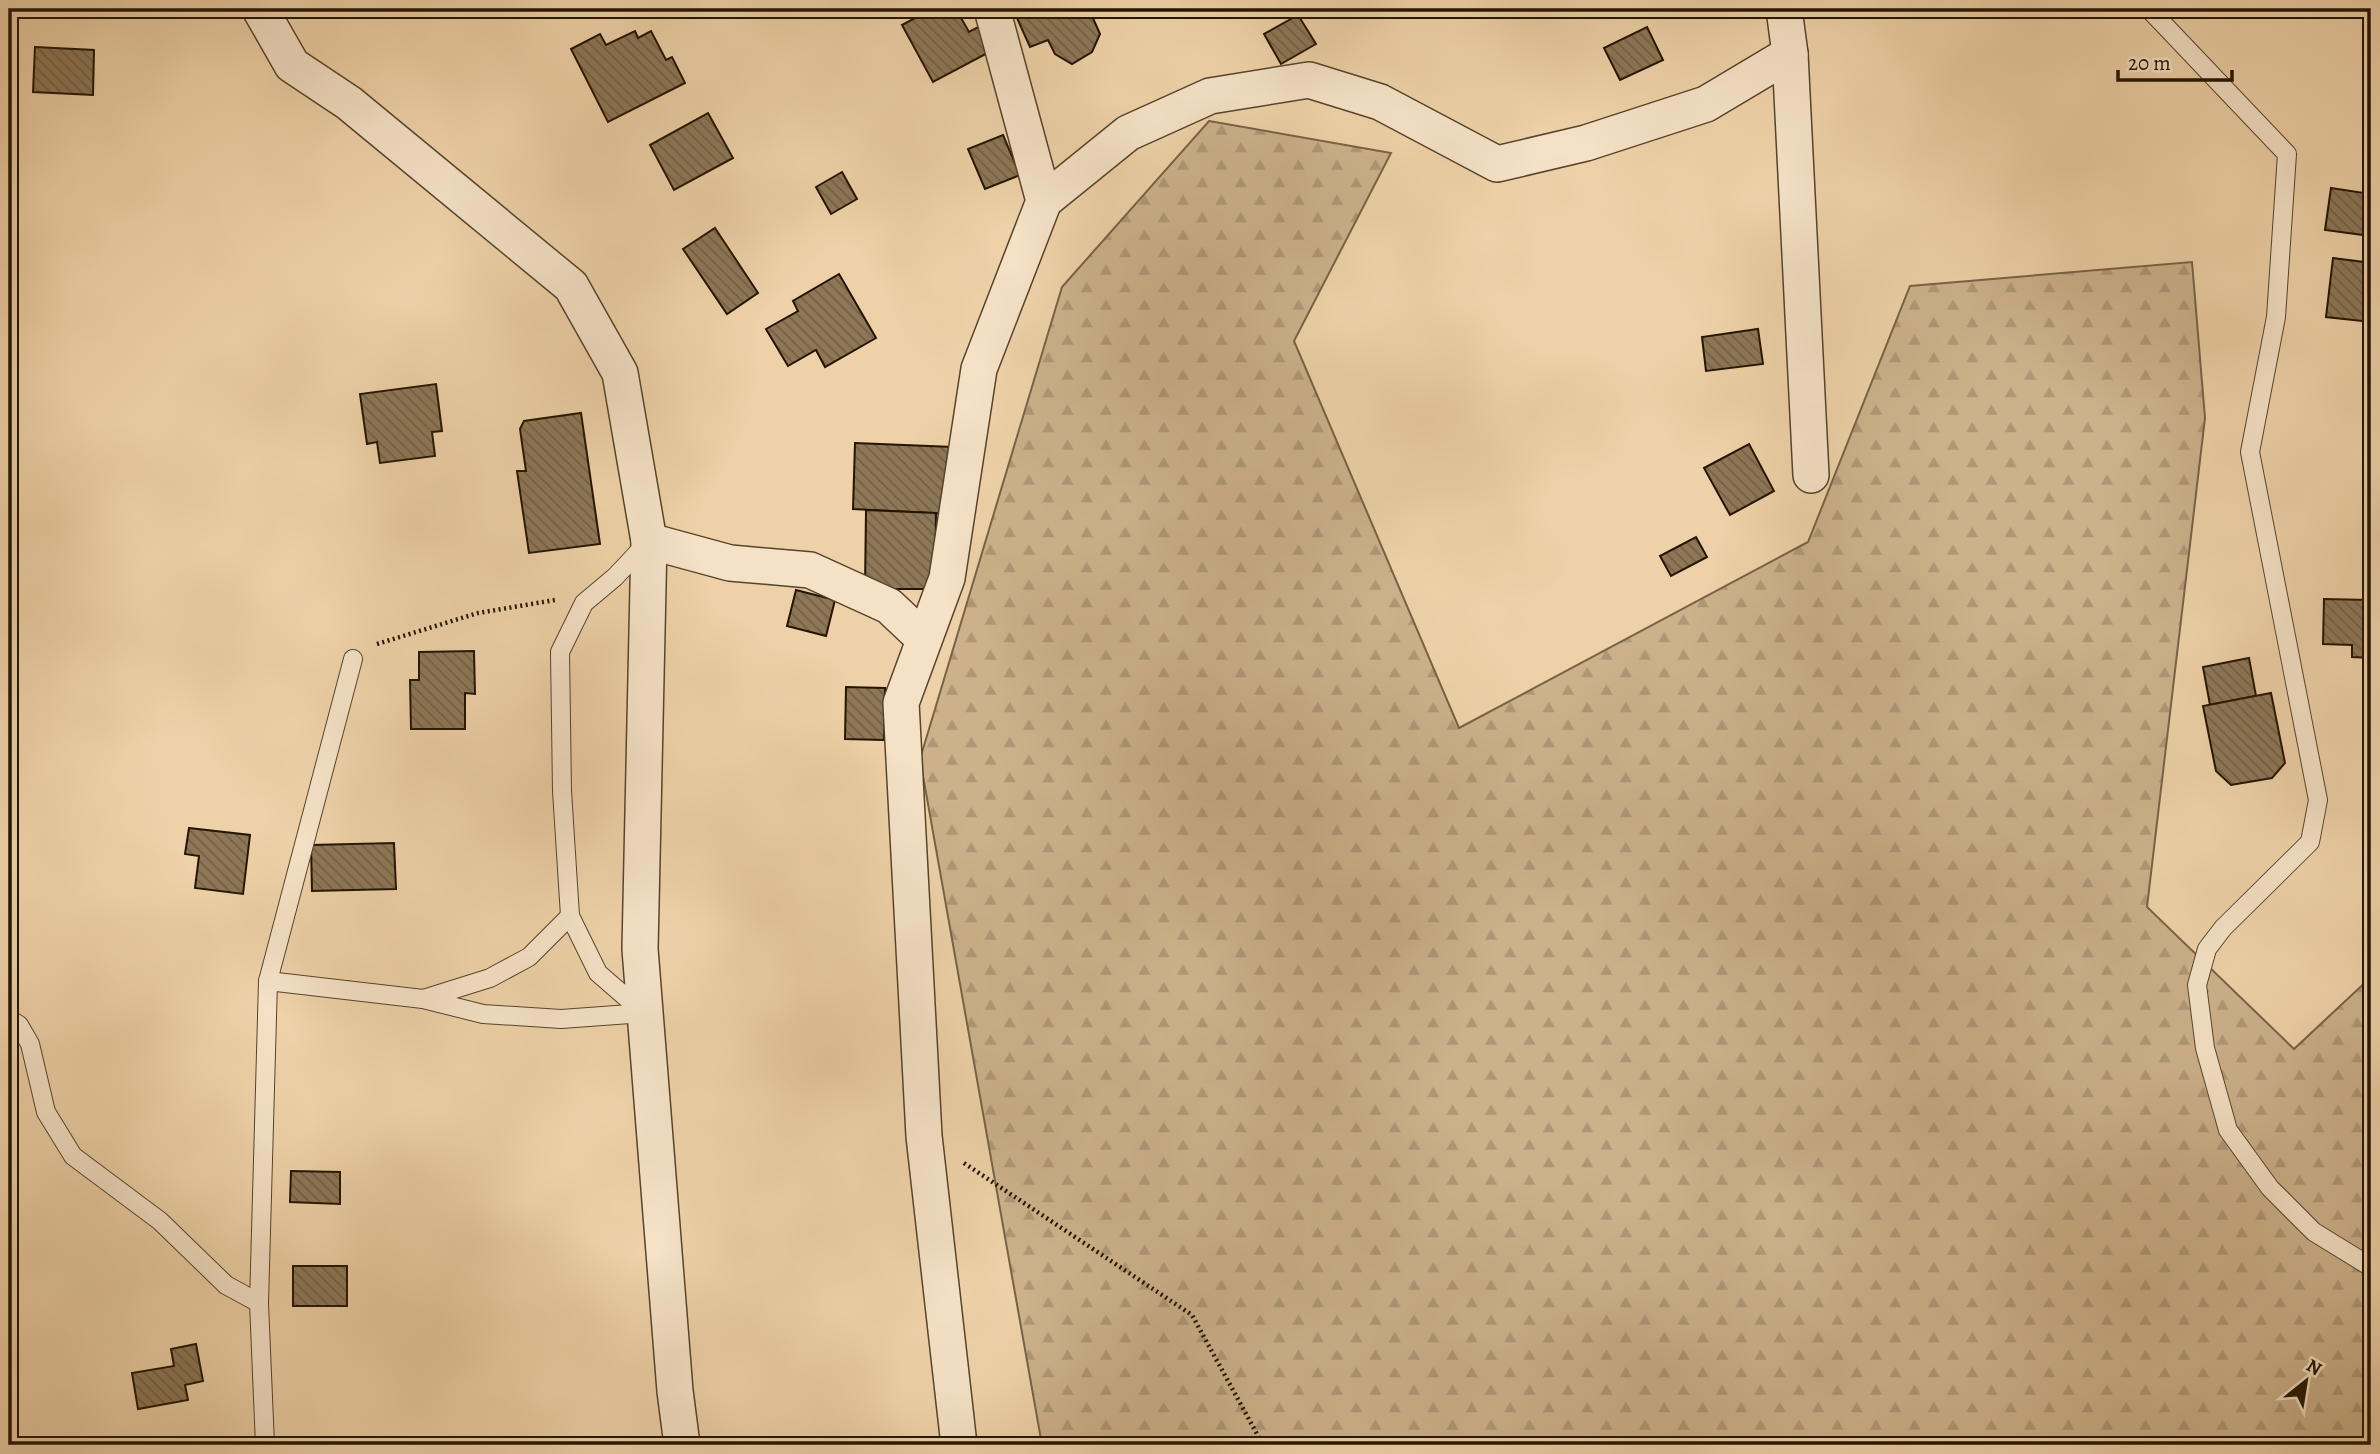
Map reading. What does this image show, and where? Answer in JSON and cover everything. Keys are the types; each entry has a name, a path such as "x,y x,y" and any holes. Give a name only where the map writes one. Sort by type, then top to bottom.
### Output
{"street":[{"path":"260,9 292,65 349,103 571,286 620,373 649,541 640,949 675,1391 682,1445"},
{"path":"992,9 1044,201"},
{"path":"1784,9 1790,54 1811,475"},
{"path":"959,1445 924,1136 901,703 947,578 979,369 1044,201 1128,133 1210,96 1309,80 1380,102 1497,164 1586,143 1706,104 1790,54"},
{"path":"649,541 730,563 810,570 889,606 925,639"}],"lane":[{"path":"2149,9 2287,154 2276,317 2250,452 2318,800 2310,842 2223,928 2207,949 2197,985 2205,1048 2228,1130 2270,1188 2314,1232 2371,1267"},
{"path":"644,1013 598,973 570,916 562,791 560,652 583,603 615,577 649,541"},
{"path":"265,1445 259,1303 268,981 354,659"},
{"path":"423,999 490,978 529,957 570,916"},
{"path":"268,981 423,999 496,1015 561,1019 644,1013"},
{"path":"9,1019 19,1026 30,1044 46,1112 73,1156 160,1221 226,1285 259,1303"}],"path":[{"path":"354,659 364,649 478,613 547,599 583,603"},
{"path":"924,1136 1192,1315 1263,1445"}],"green space":[{"path":"1209,121 1391,153 1294,341 1459,728 1808,542 1910,286 2192,262 2205,418 2147,907 2294,1049 2371,977 2371,1445 1042,1445 920,759 1062,287"}],"building":[{"path":"932,9 956,9 969,32 982,25 995,49 933,82 902,25"},
{"path":"1013,9 1089,9 1100,34 1092,52 1072,64 1055,54 1048,40 1030,47"},
{"path":"1298,15 1316,44 1281,64 1264,34"},
{"path":"1647,27 1663,60 1620,80 1604,48"},
{"path":"635,31 638,38 651,31 666,60 672,57 685,83 608,122 571,49 600,34 606,45"},
{"path":"35,47 94,50 93,95 33,92"},
{"path":"708,113 733,158 674,190 650,145"},
{"path":"1003,135 1020,175 985,189 968,149"},
{"path":"842,172 857,199 831,214 816,187"},
{"path":"2331,188 2371,194 2371,236 2325,230"},
{"path":"715,228 758,293 727,314 683,249"},
{"path":"2333,258 2371,263 2371,322 2326,317"},
{"path":"839,274 876,338 825,367 816,350 788,366 766,329 798,311 793,301"},
{"path":"1758,329 1763,364 1706,371 1702,337"},
{"path":"436,384 442,431 432,432 435,456 380,463 377,442 367,444 360,394"},
{"path":"581,413 600,544 529,553 517,471 526,471 520,429 524,421"},
{"path":"855,443 953,447 950,514 853,509"},
{"path":"1749,444 1774,491 1730,515 1704,468"},
{"path":"866,510 936,513 935,589 865,589"},
{"path":"1696,537 1707,557 1671,576 1660,556"},
{"path":"796,590 835,600 826,636 787,626"},
{"path":"2324,599 2371,600 2371,658 2352,657 2352,645 2323,644"},
{"path":"474,651 475,694 465,693 465,729 411,729 410,680 419,680 419,652"},
{"path":"2249,658 2256,696 2210,705 2203,667"},
{"path":"846,687 885,688 884,740 845,739"},
{"path":"2271,693 2285,763 2272,778 2231,785 2216,771 2203,706"},
{"path":"189,828 250,835 243,894 195,888 199,856 185,854"},
{"path":"394,843 396,889 312,891 311,845"},
{"path":"291,1171 340,1172 340,1204 290,1202"},
{"path":"293,1266 347,1266 347,1306 293,1306"},
{"path":"196,1344 203,1381 185,1385 188,1400 138,1409 132,1373 174,1366 171,1349"}]}
